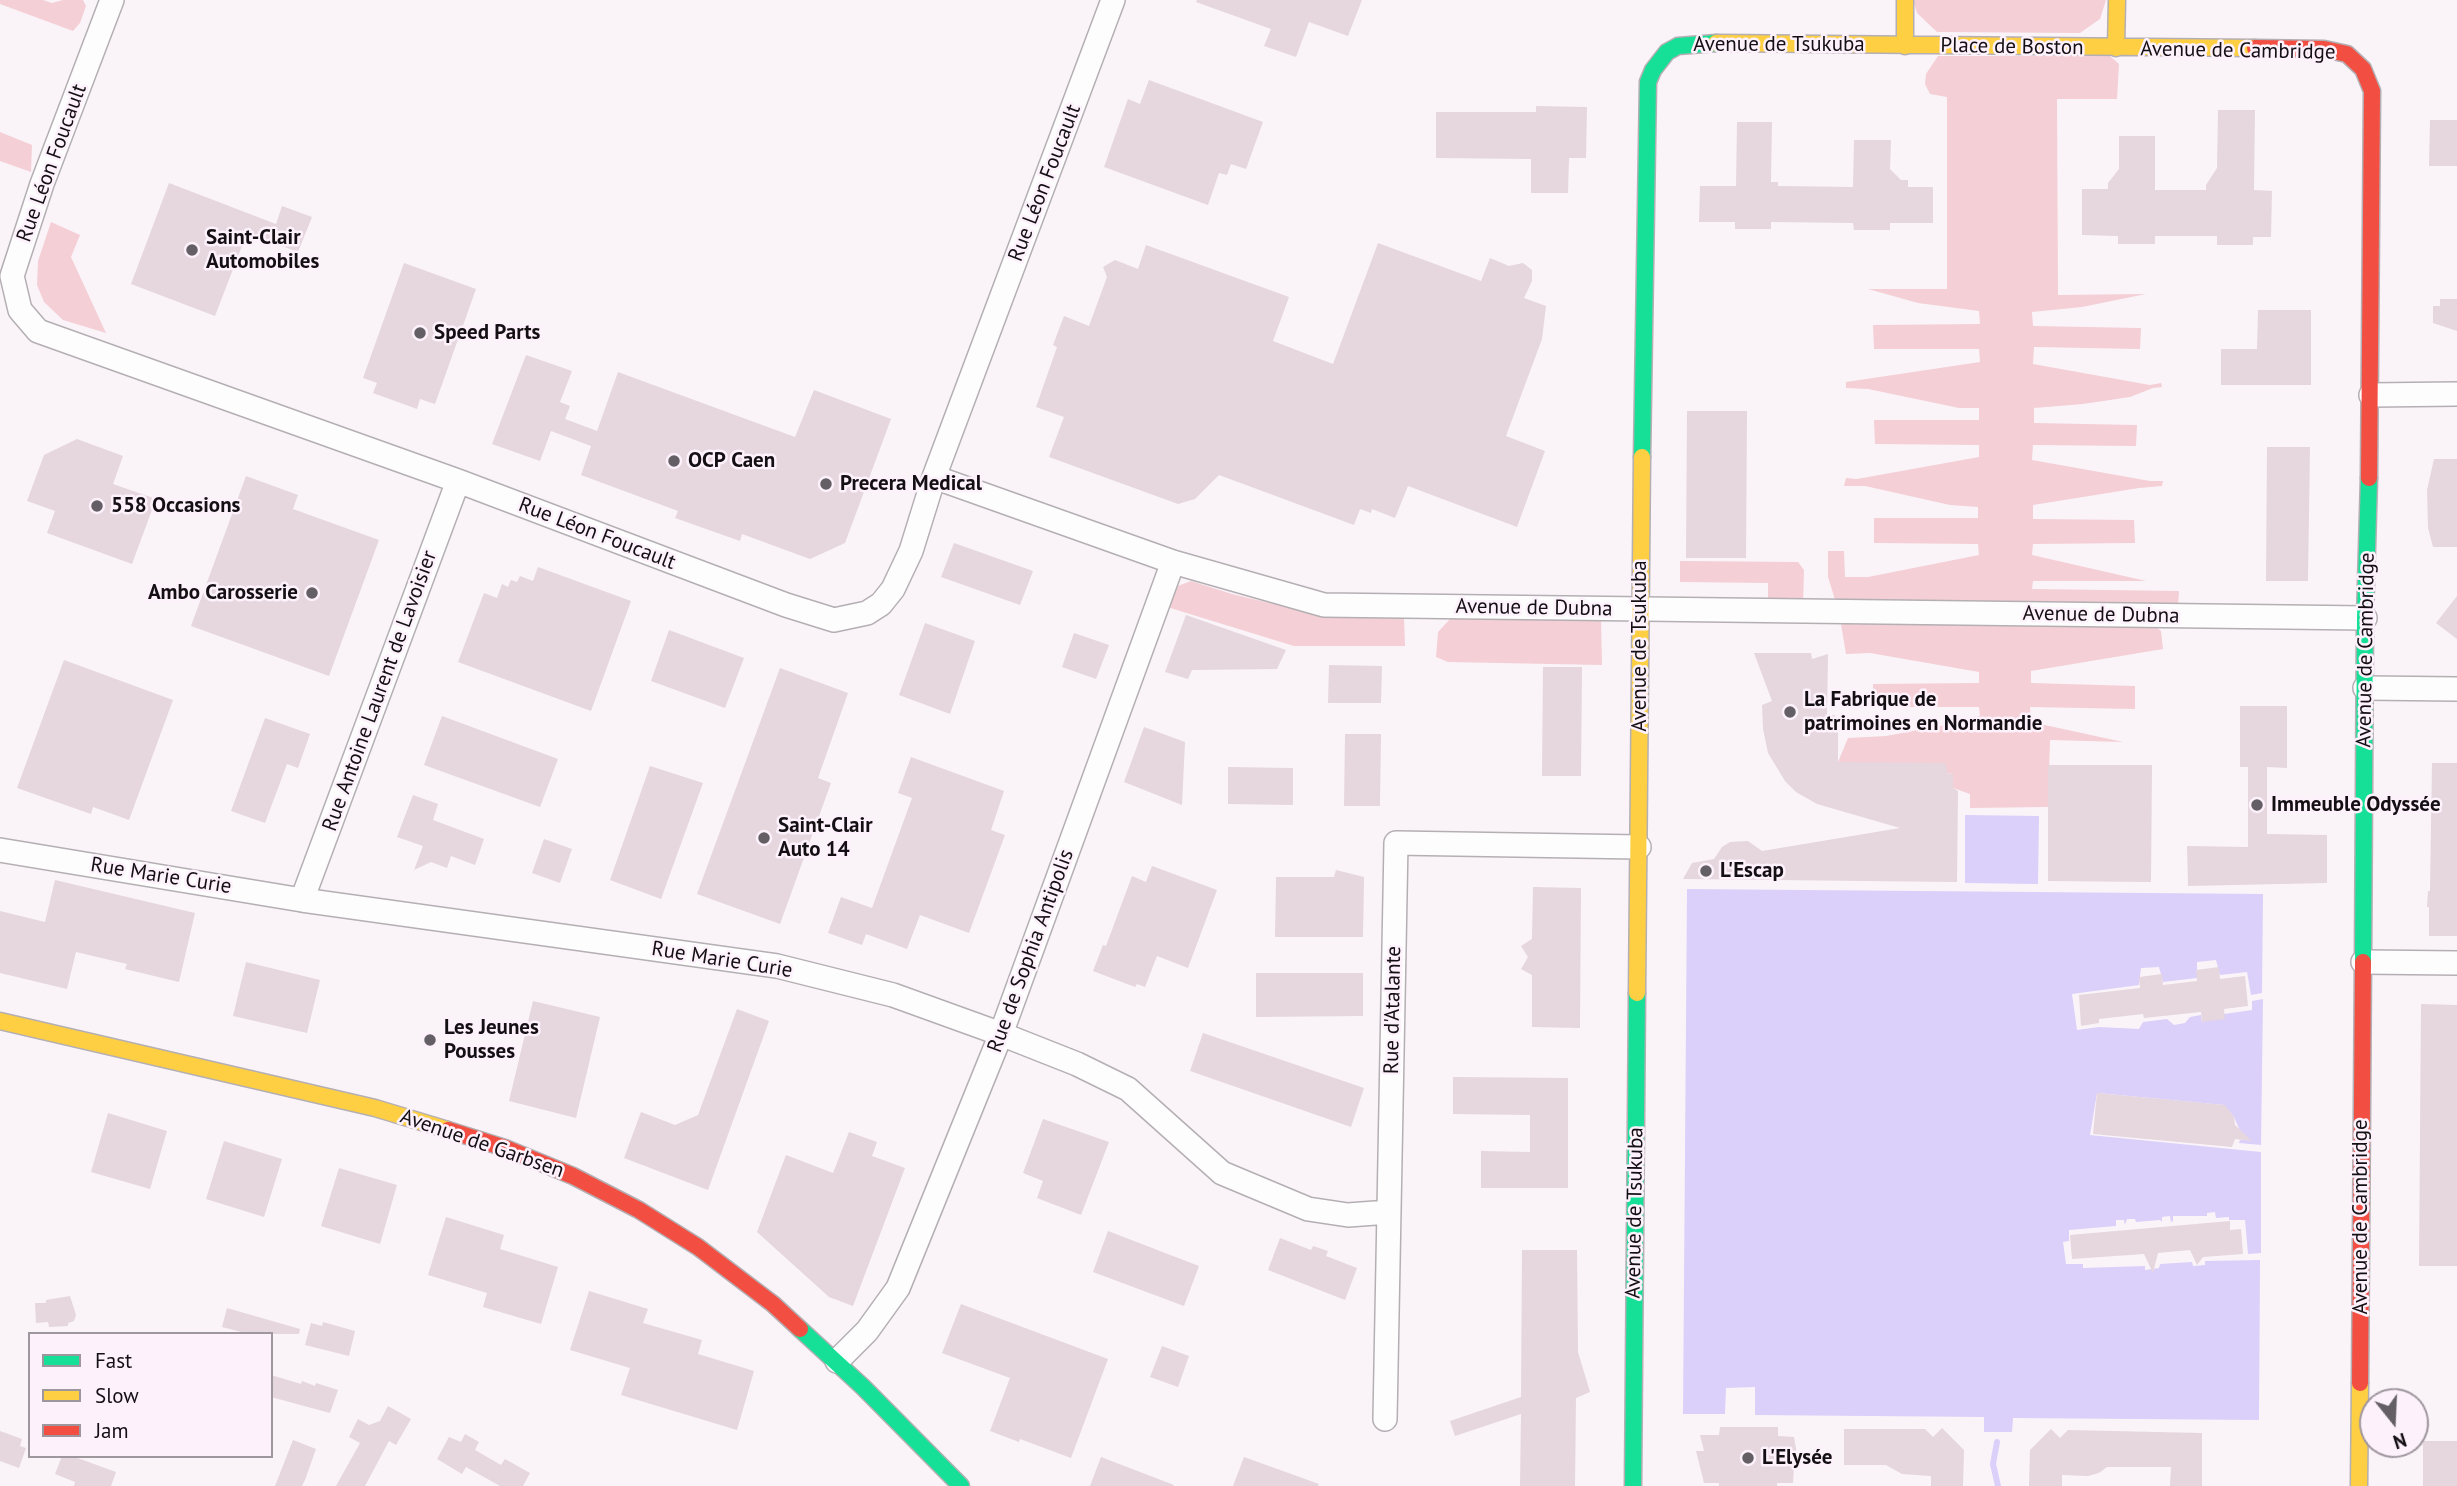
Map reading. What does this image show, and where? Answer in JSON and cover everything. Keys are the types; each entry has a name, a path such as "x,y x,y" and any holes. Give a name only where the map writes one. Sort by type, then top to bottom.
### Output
{"street":[{"name":"Rue Léon Foucault","path":"112,0 63,135 42,184 12,276 20,310 38,331 458,481 786,605 834,620 867,613 881,604 893,589 911,551 934,477 1113,0"},
{"path":"1905,0 1905,46"},
{"path":"2116,48 2117,0"},
{"name":"Avenue de Tsukuba","path":"1633,1486 1640,611 1648,82 1653,70 1667,52 1690,43 1905,46"},
{"name":"Place de Boston","path":"1905,46 2116,48"},
{"name":"Avenue de Cambridge","path":"2116,48 2324,49 2347,54 2364,69 2371,91 2371,395 2365,618 2359,1486"},
{"path":"2371,395 2457,394"},
{"name":"Avenue de Dubna","path":"934,477 1173,562 1324,605 2365,618"},
{"name":"Rue Antoine Laurent de Lavoisier","path":"302,900 458,481"},
{"name":"Rue de Sophia Antipolis","path":"836,1361 867,1331 898,1288 1001,1034 1173,562"},
{"path":"2365,688 2457,689"},
{"name":"Rue d'Atalante","path":"1385,1419 1396,843 1639,847"},
{"name":"Rue Marie Curie","path":"0,850 302,900 776,966 893,995 1077,1064 1128,1089 1222,1174 1308,1209 1348,1215 1389,1212"},
{"path":"2363,962 2457,963"},
{"name":"Avenue de Garbsen","path":"0,1021 375,1108 505,1148 573,1176 639,1210 698,1247 773,1304 836,1361 961,1486"},
{"name":"Avenue de Garbsen","path":"27,1045 109,1046"}],"shaded area":[{"path":"0,0 43,0 52,3 83,0 86,6 80,23 73,31 0,4"},
{"path":"1913,0 2106,0 2100,19 2080,33 1937,32 1917,13"},
{"path":"1938,56 2110,56 2119,64 2117,99 2057,99 2058,295 2146,294 2082,307 2032,312 2033,326 2141,328 2140,349 2034,347 2033,364 2150,385 2161,383 2162,387 2130,397 2034,408 2034,423 2137,425 2136,446 2033,445 2032,460 2163,481 2162,486 2033,505 2033,519 2134,520 2135,543 2033,544 2032,555 2146,581 2033,581 2032,589 2179,591 2178,607 1836,603 1828,577 1828,551 1844,551 1845,577 1868,577 1979,555 1978,544 1874,543 1874,518 1978,518 1978,507 1950,505 1865,486 1844,486 1846,478 1857,479 1979,457 1979,445 1875,444 1874,420 1979,420 1979,408 1959,408 1868,389 1846,388 1846,382 1980,362 1979,349 1874,349 1873,325 1980,324 1979,311 1918,303 1868,289 1947,289 1947,97 1930,94 1925,84 1926,74"},
{"path":"0,132 32,145 31,172 0,161"},
{"path":"51,222 80,235 71,257 106,333 63,320 44,302 37,285 38,261"},
{"path":"1680,561 1798,562 1804,570 1803,604 1768,604 1768,583 1680,582"},
{"path":"1191,581 1232,594 1324,616 1404,618 1405,646 1294,646 1167,607 1175,587"},
{"path":"1451,618 1601,618 1602,665 1448,662 1436,657 1438,632"},
{"path":"1841,624 2155,626 2161,631 2163,649 2031,671 2031,683 2135,686 2135,709 2030,707 2031,722 2123,742 2050,740 2048,807 1970,808 1970,794 1953,788 1953,774 1838,762 1848,738 1886,736 1972,720 1973,717 1980,716 1979,707 1873,707 1873,684 1979,683 1979,672 1870,653 1846,654"},
{"path":"1965,815 2039,816 2038,884 1965,883"},
{"path":"1687,889 2263,894 2262,993 2251,995 2247,972 2220,975 2216,960 2197,962 2197,978 2163,982 2159,967 2141,968 2139,985 2072,994 2077,1030 2099,1027 2139,1029 2143,1022 2167,1019 2174,1025 2201,1015 2202,1022 2224,1014 2252,1010 2252,1001 2263,999 2261,1145 2239,1143 2244,1140 2234,1117 2224,1105 2097,1093 2090,1135 2261,1152 2261,1253 2248,1254 2245,1220 2216,1218 2215,1212 2207,1213 2207,1216 2173,1216 2171,1222 2170,1216 2162,1217 2162,1222 2136,1222 2135,1219 2127,1219 2125,1225 2124,1220 2116,1220 2116,1226 2069,1230 2069,1241 2063,1242 2066,1264 2083,1264 2083,1268 2145,1266 2145,1270 2159,1268 2160,1264 2192,1262 2193,1266 2205,1265 2205,1261 2260,1260 2259,1420 2013,1418 2012,1432 1984,1432 1984,1417 1755,1415 1755,1387 1726,1388 1725,1414 1683,1414"}],"building":[{"path":"1362,0 1348,36 1309,22 1296,57 1264,46 1271,29 1196,2"},
{"path":"1149,80 1263,122 1246,169 1231,164 1227,175 1219,173 1208,205 1104,167 1128,99 1140,104"},
{"path":"1536,106 1587,107 1586,158 1569,158 1568,193 1531,193 1531,159 1436,158 1436,112 1536,112"},
{"path":"2218,110 2255,110 2254,190 2272,191 2271,237 2253,237 2253,245 2217,245 2217,236 2155,236 2155,244 2118,244 2118,236 2082,235 2082,189 2108,189 2108,183 2119,169 2119,136 2155,136 2155,190 2206,190 2206,185 2217,168"},
{"path":"2430,120 2457,120 2457,166 2429,166"},
{"path":"1737,122 1772,122 1771,182 1778,182 1778,186 1853,187 1854,140 1891,140 1890,169 1901,180 1908,180 1908,187 1933,187 1933,223 1890,223 1890,230 1854,230 1853,223 1771,222 1771,229 1735,229 1735,222 1699,222 1700,186 1736,186"},
{"name":"Saint-Clair Automobiles","path":"169,183 276,224 282,206 312,217 298,252 247,233 215,316 131,284"},
{"path":"1378,243 1481,281 1490,258 1509,266 1523,263 1532,270 1532,281 1524,298 1546,306 1542,339 1506,436 1545,451 1517,527 1408,486 1395,518 1372,509 1371,513 1360,509 1354,525 1219,475 1195,499 1178,504 1049,457 1064,417 1036,407 1057,347 1053,345 1064,316 1089,326 1107,277 1103,267 1115,260 1138,269 1146,245 1289,297 1273,341 1333,364"},
{"name":"Speed Parts","path":"404,263 476,289 435,404 420,399 417,409 373,393 377,383 363,378"},
{"path":"2440,299 2457,299 2457,331 2433,323 2433,306 2440,306"},
{"path":"2258,310 2311,310 2311,385 2221,385 2221,349 2257,349"},
{"path":"526,355 572,371 560,402 570,406 565,419 597,431 618,372 795,437 814,390 891,419 845,543 810,559 742,534 740,541 675,518 678,511 581,475 591,446 551,431 540,461 492,444"},
{"path":"1687,411 1747,411 1746,558 1686,558"},
{"name":"558 Occasions","path":"77,439 123,456 113,484 156,499 132,564 47,533 55,511 27,501 44,455"},
{"path":"2267,447 2310,447 2308,581 2266,581"},
{"path":"2434,459 2457,459 2457,547 2433,547 2428,528 2427,490"},
{"path":"246,476 298,495 293,509 379,540 329,676 191,626"},
{"path":"954,543 1033,571 1020,605 941,577"},
{"path":"538,567 631,601 591,711 458,662 484,593 497,598 502,584 508,587 511,580 517,582 520,576 533,581"},
{"path":"2457,596 2457,639 2436,623"},
{"path":"1186,615 1286,650 1277,669 1192,670 1188,679 1165,672"},
{"path":"925,623 975,641 950,714 899,695"},
{"path":"669,630 744,658 725,708 651,681"},
{"path":"1074,633 1109,645 1096,679 1062,667"},
{"path":"1754,653 1811,653 1812,659 1828,654 1827,715 1835,715 1835,730 1838,729 1838,762 1945,763 1948,774 1953,774 1953,788 1958,791 1957,882 1683,879 1692,863 1714,859 1722,847 1730,842 1748,841 1762,851 1900,828 1817,804 1796,792 1785,781 1768,753 1762,705 1772,701"},
{"path":"64,660 173,700 129,820 93,807 91,814 17,788"},
{"path":"1329,665 1382,666 1381,703 1328,703"},
{"path":"1543,667 1582,667 1581,776 1542,776"},
{"name":"Saint-Clair Auto 14","path":"780,668 848,693 818,778 831,783 780,924 697,894"},
{"name":"Immeuble Odyssée","path":"2240,706 2287,706 2287,768 2267,767 2267,834 2327,835 2327,883 2188,886 2187,846 2248,847 2248,767 2240,767"},
{"path":"442,716 558,759 540,807 424,765"},
{"path":"265,718 310,734 298,768 287,764 265,823 231,811"},
{"path":"1144,727 1185,742 1182,805 1124,782"},
{"path":"1345,734 1381,734 1380,806 1344,806"},
{"path":"911,757 1004,791 991,830 1005,835 969,933 920,915 907,949 866,934 862,945 828,933 841,897 872,908 912,798 898,793"},
{"path":"2432,763 2457,763 2457,936 2429,936 2427,907 2430,891"},
{"path":"2048,765 2152,765 2151,882 2048,881"},
{"path":"650,766 703,783 661,899 610,880"},
{"path":"1228,767 1293,768 1293,805 1228,804"},
{"path":"413,795 438,804 433,820 484,839 475,865 451,856 447,868 431,862 414,870 423,846 397,837"},
{"path":"544,839 572,849 560,883 532,873"},
{"path":"1152,866 1217,890 1188,968 1157,956 1145,987 1137,984 1135,987 1093,971 1103,945 1106,946 1132,876 1146,882"},
{"path":"1336,870 1364,877 1363,937 1275,937 1276,877 1334,877"},
{"path":"55,880 195,913 179,982 125,969 127,964 76,952 67,989 0,973 0,911 45,922"},
{"path":"1533,887 1581,888 1580,1028 1532,1027 1532,975 1521,969 1528,957 1521,946 1532,939"},
{"path":"246,962 320,980 307,1033 233,1016"},
{"path":"2219,967 2220,979 2245,976 2248,1006 2224,1009 2225,1019 2202,1022 2201,1012 2144,1018 2143,1014 2099,1019 2099,1023 2081,1026 2079,995 2140,988 2139,977 2162,974 2163,985 2197,981 2196,970"},
{"path":"1256,973 1363,973 1363,1016 1256,1017"},
{"path":"533,1001 600,1017 576,1118 509,1101"},
{"path":"2421,1004 2457,1005 2457,1266 2419,1266"},
{"path":"737,1009 769,1021 708,1190 624,1158 641,1112 675,1125 698,1115"},
{"path":"1203,1033 1364,1088 1351,1127 1190,1071"},
{"path":"1453,1077 1568,1078 1568,1188 1481,1188 1481,1151 1530,1152 1530,1115 1453,1114"},
{"path":"2097,1093 2225,1105 2234,1117 2235,1125 2252,1141 2235,1139 2232,1147 2093,1134"},
{"path":"108,1113 167,1131 150,1189 91,1172"},
{"path":"1043,1119 1109,1142 1081,1215 1037,1198 1043,1181 1023,1173"},
{"path":"849,1132 877,1142 872,1156 905,1168 853,1306 829,1297 757,1232 786,1155 833,1173"},
{"path":"224,1141 282,1159 264,1217 206,1199"},
{"path":"339,1168 397,1185 380,1244 321,1226"},
{"path":"446,1217 504,1235 500,1249 558,1267 541,1324 483,1307 487,1293 428,1275"},
{"path":"2230,1221 2230,1230 2241,1229 2243,1254 2203,1257 2197,1265 2190,1250 2158,1253 2153,1273 2144,1254 2072,1259 2070,1235"},
{"path":"1108,1231 1199,1266 1184,1306 1093,1272"},
{"path":"1280,1238 1311,1250 1313,1246 1328,1251 1326,1256 1357,1268 1345,1300 1268,1270"},
{"path":"1522,1250 1577,1250 1578,1352 1590,1392 1576,1398 1575,1486 1520,1486 1521,1414 1455,1436 1450,1421 1521,1397"},
{"path":"589,1291 648,1309 643,1323 702,1340 698,1354 754,1371 737,1430 621,1395 630,1368 570,1350"},
{"path":"70,1296 76,1315 68,1326 49,1327 48,1322 36,1323 35,1303 46,1303 46,1300"},
{"path":"961,1304 1108,1359 1071,1458 990,1431 1010,1378 942,1353"},
{"path":"227,1308 300,1329 299,1334 273,1334 241,1332 222,1327"},
{"path":"323,1322 355,1331 349,1356 305,1345 311,1323 322,1326"},
{"path":"1162,1346 1189,1356 1178,1387 1150,1377"},
{"path":"273,1376 301,1384 302,1381 315,1386 316,1383 338,1390 330,1413 273,1398"},
{"path":"388,1406 411,1419 396,1445 389,1441 365,1486 336,1486 360,1443 349,1437 358,1419 369,1425 380,1421"},
{"name":"L'Elysée","path":"1720,1427 1778,1427 1778,1436 1794,1437 1799,1465 1794,1466 1793,1483 1777,1483 1777,1486 1719,1486 1719,1483 1704,1483 1696,1451 1704,1451 1700,1435 1719,1435"},
{"path":"1942,1428 1964,1450 1963,1486 1931,1486 1931,1476 1902,1474 1886,1465 1844,1465 1844,1429 1925,1429 1933,1437"},
{"path":"2051,1429 2060,1438 2068,1430 2202,1433 2202,1486 2170,1486 2171,1467 2107,1467 2088,1476 2062,1475 2062,1486 2029,1486 2030,1450"},
{"path":"0,1431 22,1439 20,1446 26,1448 19,1468 0,1461"},
{"path":"465,1434 479,1442 475,1450 501,1465 505,1459 530,1473 523,1486 500,1486 466,1467 462,1474 437,1459 449,1437 461,1442"},
{"path":"293,1440 316,1449 305,1480 302,1486 275,1486"},
{"path":"2429,1441 2457,1441 2457,1486 2423,1486 2423,1458 2429,1458"},
{"path":"1101,1457 1174,1485 1090,1486"},
{"path":"1244,1457 1319,1484 1233,1486"},
{"path":"61,1458 78,1458 116,1472 111,1486 74,1486 75,1482 55,1474"}],"waterway":[{"path":"1997,1442 1993,1464 1998,1486"}],"traffic: fast":[{"path":"1642,457 1648,82 1653,70 1667,52 1678,46 1716,43"},
{"path":"2363,962 2365,618 2369,478"},
{"path":"1633,1486 1637,993"},
{"path":"800,1329 863,1387 961,1486"}],"traffic: slow":[{"path":"1905,0 1905,46"},
{"path":"2116,48 2117,0"},
{"path":"1716,43 2255,48"},
{"path":"1637,993 1642,457"},
{"path":"0,1021 375,1108 448,1130"},
{"path":"2359,1486 2360,1383"}],"traffic: jam":[{"path":"2255,48 2324,49 2347,54 2363,69 2372,91 2369,478"},
{"path":"2360,1383 2363,962"},
{"path":"448,1130 505,1148 573,1176 639,1210 698,1247 773,1304 800,1329"}],"place":[{"name":"Saint-Clair Automobiles","path":"192,250"},
{"name":"Speed Parts","path":"420,333"},
{"name":"OCP Caen","path":"674,461"},
{"name":"Precera Medical","path":"826,484"},
{"name":"558 Occasions","path":"97,506"},
{"name":"Ambo Carosserie","path":"312,593"},
{"name":"La Fabrique de patrimoines en Normandie","path":"1790,712"},
{"name":"Immeuble Odyssée","path":"2257,805"},
{"name":"Saint-Clair Auto 14","path":"764,838"},
{"name":"L'Escap","path":"1706,871"},
{"name":"Les Jeunes Pousses","path":"430,1040"},
{"name":"L'Elysée","path":"1748,1458"}]}
